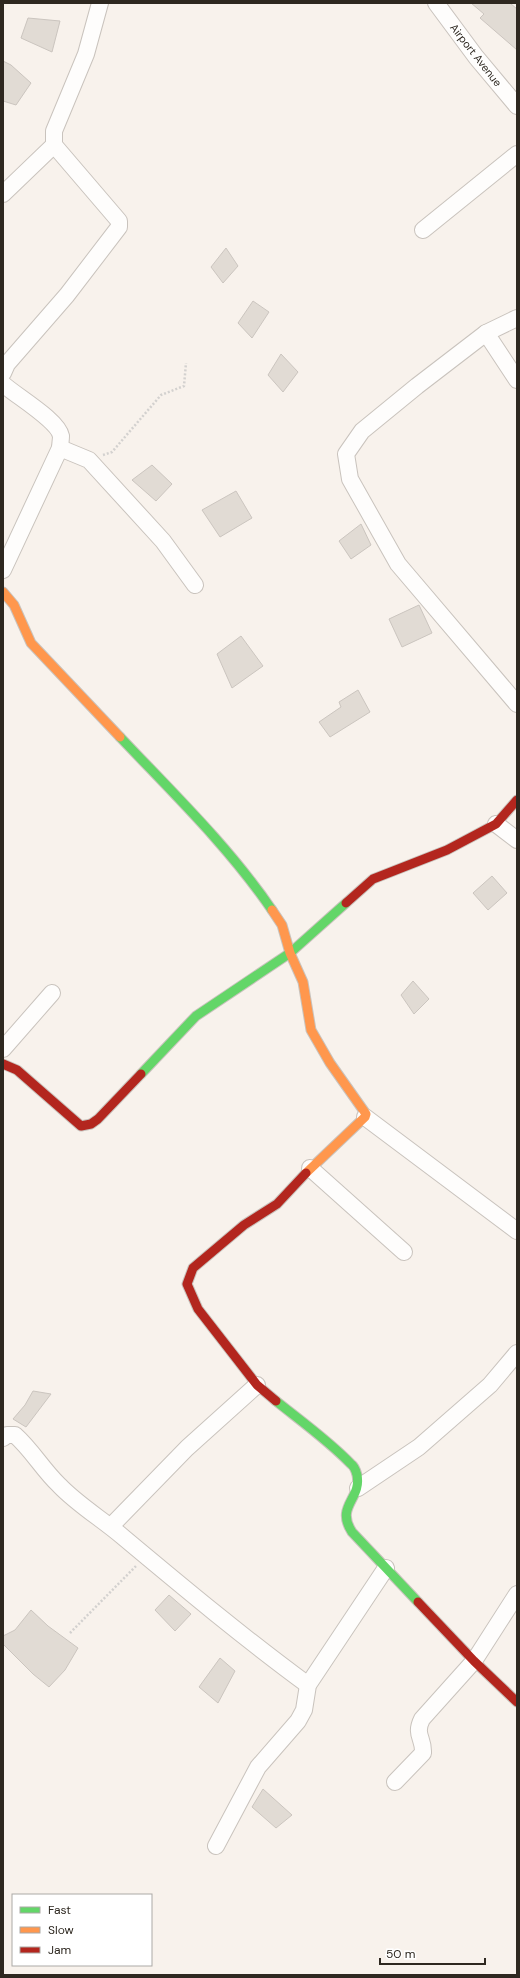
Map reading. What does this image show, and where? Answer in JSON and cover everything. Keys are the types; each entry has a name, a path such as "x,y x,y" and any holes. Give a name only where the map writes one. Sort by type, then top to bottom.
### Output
{"street":[{"path":"3,373 7,364 67,295 119,227 119,221 54,145 54,131 86,54 100,3"},
{"name":"Airport Avenue","path":"438,4 476,57 517,106"},
{"path":"3,194 54,145"},
{"path":"423,230 517,154"},
{"path":"517,318 486,333 417,386 362,431 346,454 350,479 398,564 517,704"},
{"path":"486,333 517,380"},
{"path":"3,384 58,428 61,436 60,448 3,570"},
{"path":"60,448 89,460 163,541 195,585"},
{"path":"3,592 14,605 31,643 206,828 251,879 282,925 290,952 303,982 311,1030 330,1063 366,1114 365,1117 517,1231"},
{"path":"3,1064 17,1070 82,1126 90,1124 110,1108 196,1016 290,952 373,879 446,850 496,824 517,800"},
{"path":"496,824 517,840"},
{"path":"3,1049 52,994"},
{"path":"365,1117 310,1168 277,1204 244,1225 193,1268 187,1284 198,1309 257,1385 353,1465 359,1476 358,1488 346,1511 346,1521 361,1542 474,1661 517,1702"},
{"path":"310,1168 404,1252"},
{"path":"358,1488 419,1447 490,1385 517,1353"},
{"path":"111,1526 187,1448 257,1385"},
{"path":"3,1438 7,1435 15,1435 28,1447 58,1485 111,1526 243,1637 308,1685"},
{"path":"216,1846 258,1768 298,1721 304,1710 308,1685 386,1568"},
{"path":"396,1782 423,1753 418,1734 418,1727 422,1719 474,1661 517,1594"}],"path":[{"path":"89,460 112,452 161,395 184,386 186,363"},
{"path":"70,1633 146,1556"}],"building":[{"path":"471,3 510,3 517,9 517,50 480,18 484,14"},
{"path":"28,18 60,21 52,52 21,38"},
{"path":"3,61 11,65 31,83 16,105 3,101"},
{"path":"226,248 238,266 223,283 211,267"},
{"path":"253,301 269,312 252,338 238,323"},
{"path":"281,354 298,372 283,392 268,375"},
{"path":"152,465 172,484 156,501 132,480"},
{"path":"236,491 252,518 220,537 202,510"},
{"path":"361,524 371,545 351,559 339,541"},
{"path":"419,605 432,633 402,647 389,619"},
{"path":"241,636 263,666 232,688 217,654"},
{"path":"358,690 370,712 330,737 319,722 341,707 339,702"},
{"path":"492,876 507,893 488,910 473,893"},
{"path":"413,981 429,999 414,1014 401,995"},
{"path":"33,1391 51,1394 26,1427 13,1419 25,1405"},
{"path":"169,1595 191,1614 175,1631 155,1610"},
{"path":"31,1610 48,1626 78,1648 65,1670 49,1687 33,1674 3,1644 3,1636 15,1630"},
{"path":"220,1658 235,1671 218,1703 199,1687"},
{"path":"263,1789 292,1815 276,1828 252,1807"}],"traffic: fast":[{"path":"120,737 219,842 238,864 272,910"},
{"path":"141,1074 196,1016 290,953 346,903"},
{"path":"276,1401 324,1439 353,1466 357,1475 358,1483 347,1509 346,1516 352,1532 418,1602"}],"traffic: slow":[{"path":"3,592 14,605 31,643 120,737"},
{"path":"272,910 282,925 290,953 303,982 311,1030 330,1063 366,1114 365,1117 306,1173"}],"traffic: jam":[{"path":"346,903 373,879 447,850 496,824 517,800"},
{"path":"3,1064 17,1070 81,1126 91,1124 98,1119 141,1074"},
{"path":"276,1401 257,1385 198,1309 187,1284 193,1268 244,1225 277,1204 306,1173"},
{"path":"418,1602 474,1661 517,1702"}]}
